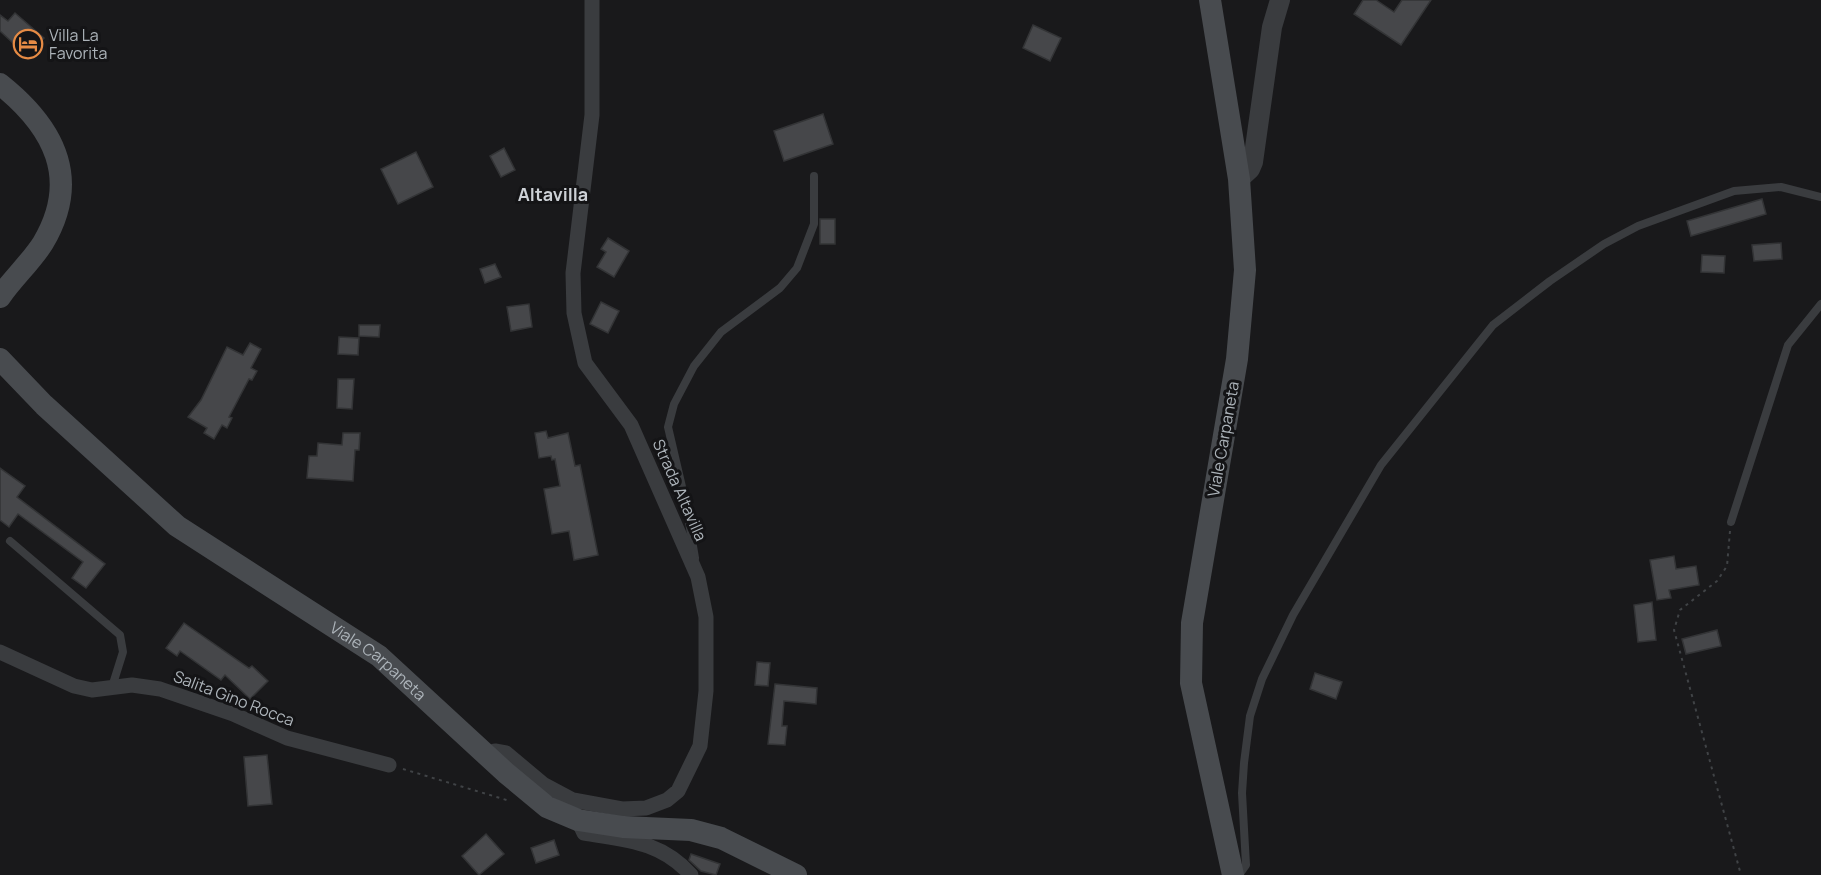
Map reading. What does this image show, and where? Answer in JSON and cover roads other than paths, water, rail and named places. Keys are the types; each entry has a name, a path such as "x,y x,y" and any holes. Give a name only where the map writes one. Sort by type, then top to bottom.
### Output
{"main road":[{"name":"Viale Carpaneta","path":"1210,0 1239,179 1245,270 1237,359 1192,622 1191,683 1233,875"},
{"path":"0,84 28,111 51,142 58,163 62,195 56,220 42,245 0,297"},
{"name":"Viale Carpaneta","path":"0,360 44,405 177,526 379,656 485,754 547,807 578,820 623,827 691,830 721,837 796,875"}],"street":[{"name":"Strada Altavilla","path":"485,754 495,751 506,753 543,784 573,800 595,806 645,808 667,800 678,791 700,746 704,718 706,617 695,569 631,425 585,363 574,313 573,273 592,116 592,0"},
{"path":"1239,179 1250,169 1253,162 1272,27 1280,0"},
{"name":"Salita Gino Rocca","path":"0,652 74,686 92,690 132,685 160,689 233,714 287,738 389,765"},
{"path":"578,820 584,833 656,847 675,858 691,875"}],"lane":[{"path":"695,569 686,504 668,427 674,404 694,366 721,332 780,288 797,268 814,225 814,176"},
{"path":"1239,875 1246,865 1242,793 1244,763 1250,716 1262,679 1293,615 1381,465 1493,326 1550,280 1604,244 1638,226 1734,191 1781,188 1821,197"},
{"path":"1731,522 1788,345 1821,304"},
{"path":"10,541 120,635 123,652 112,687"}],"place":[{"name":"Villa La Favorita","path":"28,44"}],"district":[{"name":"Altavilla","path":"553,194"}]}
